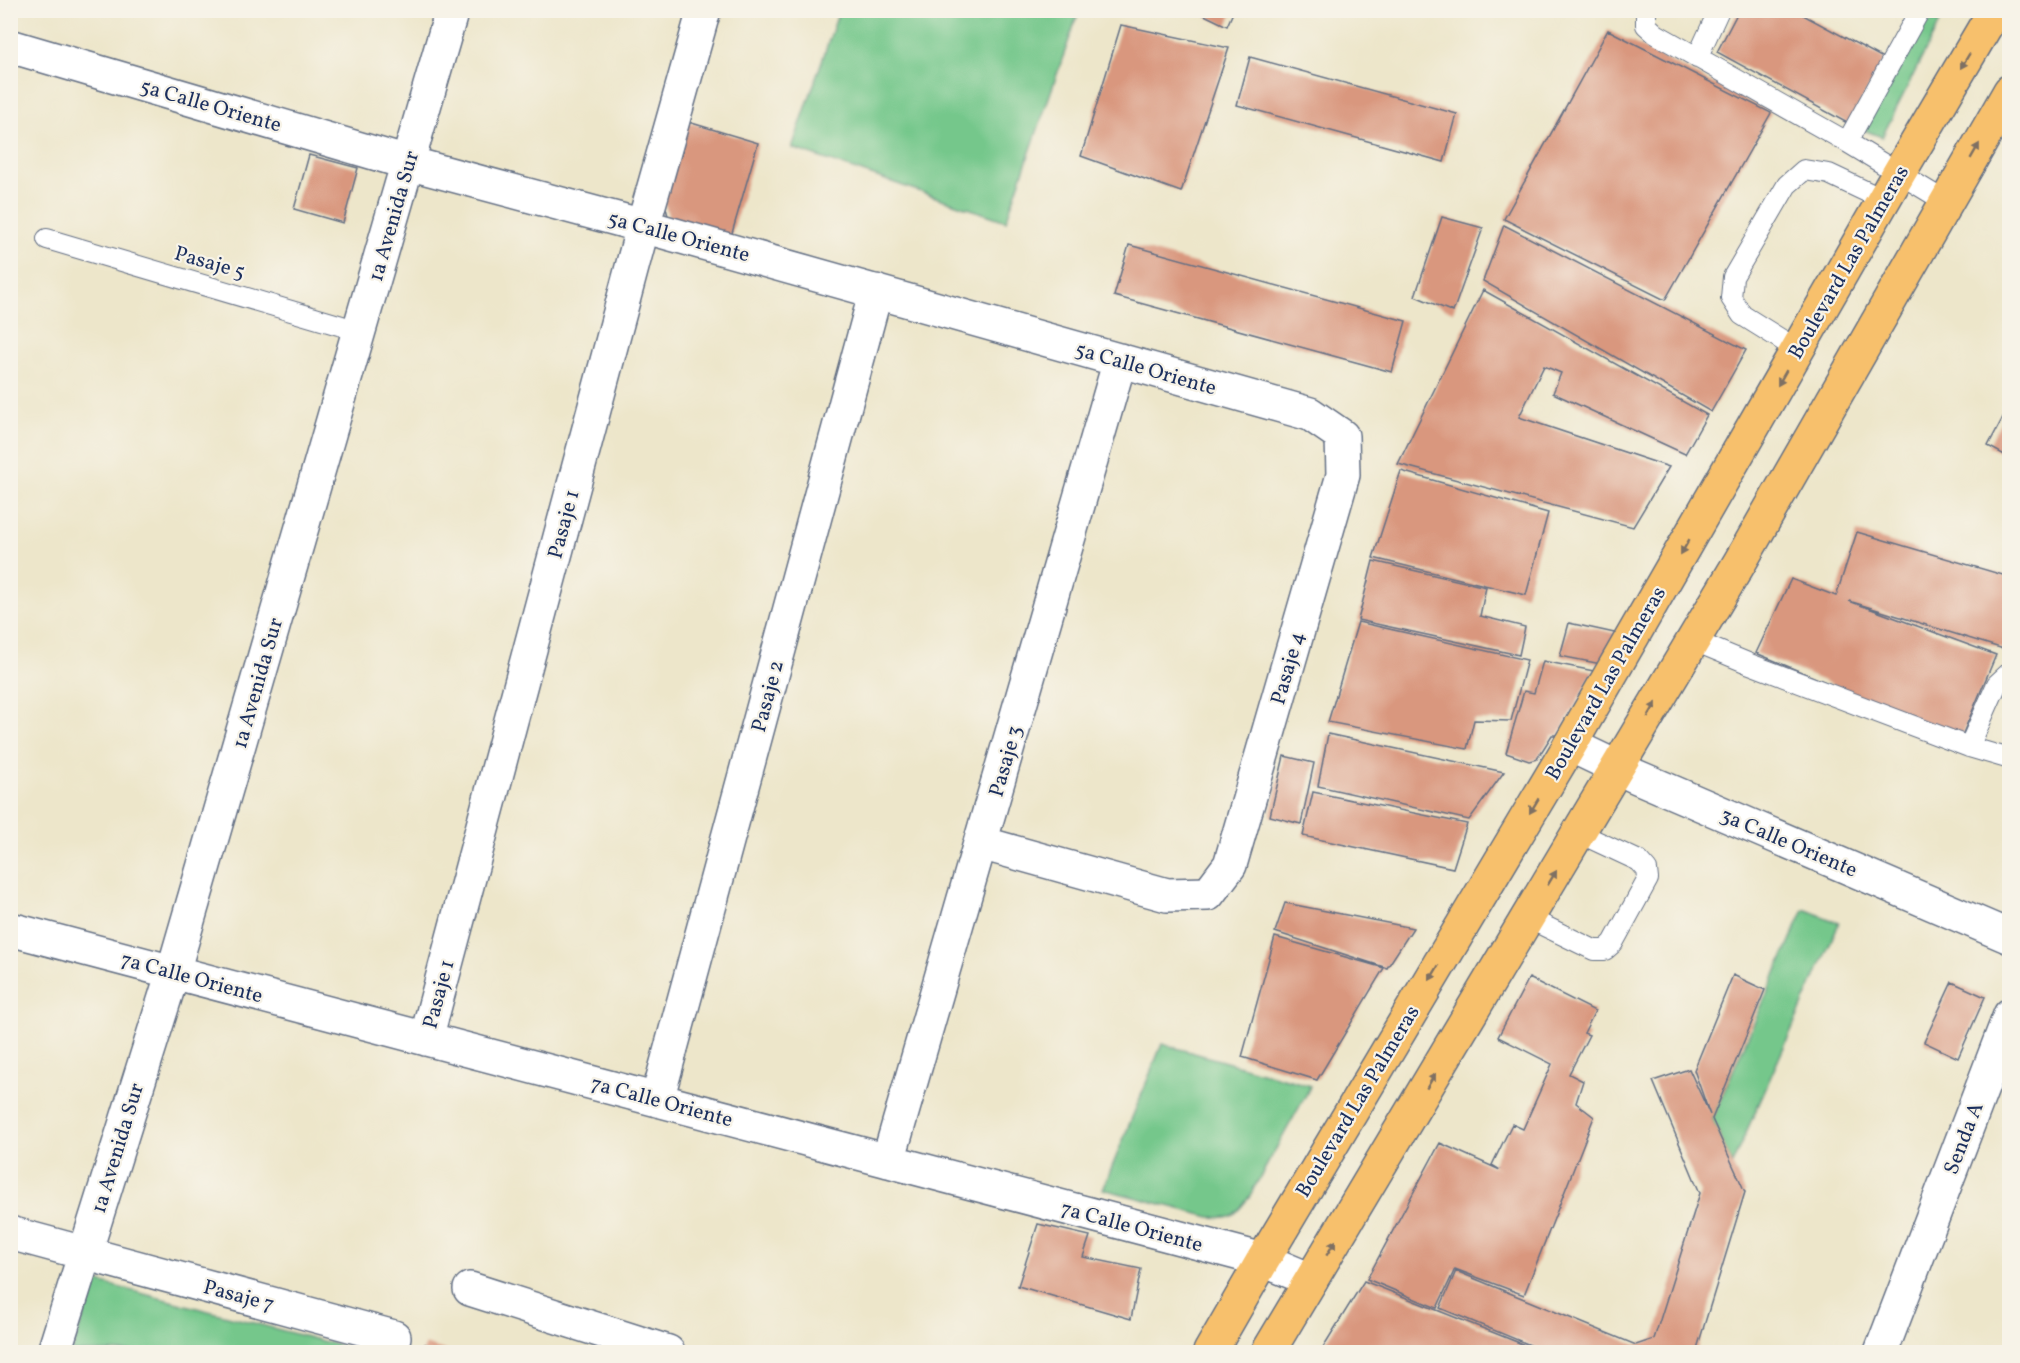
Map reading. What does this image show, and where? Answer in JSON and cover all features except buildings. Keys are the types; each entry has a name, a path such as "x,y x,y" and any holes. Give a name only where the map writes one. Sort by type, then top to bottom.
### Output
{"main road":[{"name":"Boulevard Las Palmeras","path":"1210,1353 1570,745 1892,186 1988,12"},
{"path":"1268,1353 1740,562 2010,91"}],"street":[{"name":"1a Avenida Sur","path":"54,1353 173,972 453,10"},
{"name":"Pasaje 1","path":"426,1039 704,10"},
{"name":"5a Calle Oriente","path":"10,46 408,163 644,226 1310,414 1342,436"},
{"name":"Pasaje 2","path":"657,1100 876,291"},
{"name":"Pasaje 3","path":"888,1161 1120,360"},
{"name":"Pasaje 4","path":"981,843 1167,895 1208,894 1230,865 1240,832 1343,475 1342,436"},
{"name":"3a Calle Oriente","path":"1570,745 2010,937"},
{"name":"7a Calle Oriente","path":"10,929 1263,1260 1311,1280"},
{"name":"Senda A","path":"1881,1353 2010,1015"},
{"name":"Pasaje 7","path":"10,1233 394,1337"},
{"path":"470,1289 668,1353"}],"lane":[{"path":"1646,10 1646,25 1656,34 1847,142 1892,186"},
{"path":"1697,58 1719,10"},
{"path":"1847,142 1920,10"},
{"path":"1798,350 1742,315 1731,298 1733,277 1787,185 1804,170 1892,186 1946,202"},
{"name":"Pasaje 5","path":"47,239 359,330"},
{"path":"1692,640 1969,747 2010,759"},
{"path":"1969,747 1997,684 2010,672"},
{"path":"1528,918 1594,950 1605,950 1613,944 1648,879 1647,870 1639,861 1579,833"}],"green space":[{"path":"839,11 1079,11 1006,221 792,148"},
{"path":"1941,20 1882,137 1864,130 1921,23"},
{"path":"1804,909 1839,923 1732,1164 1712,1119"},
{"path":"1162,1044 1311,1086 1249,1197 1237,1212 1229,1216 1210,1217 1103,1189"},
{"path":"95,1281 364,1352 72,1352"}]}
